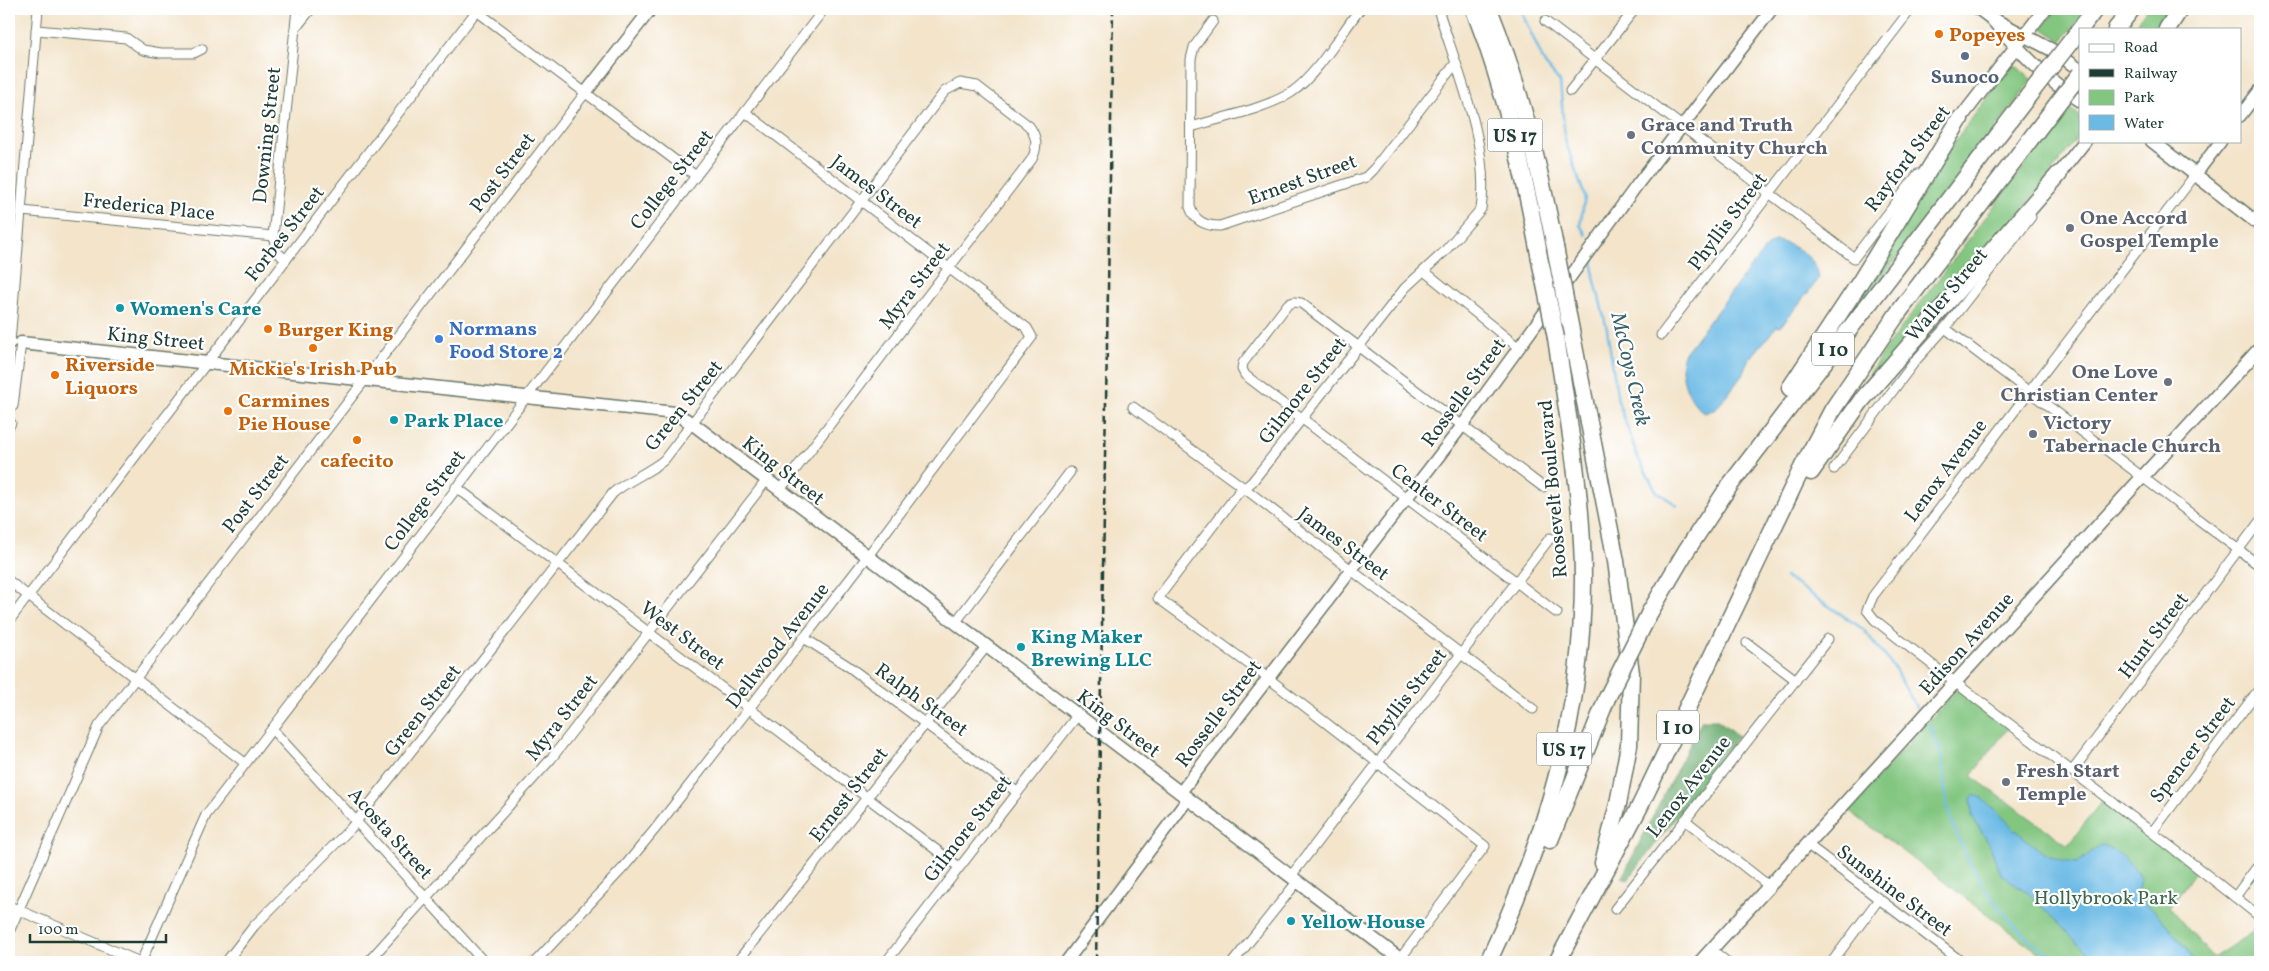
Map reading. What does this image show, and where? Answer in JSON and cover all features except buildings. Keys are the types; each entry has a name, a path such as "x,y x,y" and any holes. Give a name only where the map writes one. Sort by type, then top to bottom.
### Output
{"highway":[{"name":"Roosevelt Boulevard","path":"1474,9 1496,71 1512,125 1526,184 1556,338 1571,437 1580,524 1583,588 1578,673 1560,769 1542,833 1490,962"},
{"name":"Roosevelt Boulevard","path":"1489,9 1510,66 1532,138 1616,561 1631,672 1629,744 1618,804 1593,896"},
{"name":"I 10","path":"2081,28 2095,9"},
{"path":"2117,28 2132,9"},
{"path":"2168,28 2180,9"},
{"name":"I 10","path":"1490,962 1511,926 1539,866 1607,698 1650,612 1686,551 1768,434 2079,31"},
{"name":"I 10","path":"1557,962 1640,806 1818,437 1860,366 1898,313 2079,75"},
{"path":"1768,434 1788,391 1862,280 1960,119"},
{"path":"1760,556 1816,462 1861,401 2060,174"}],"main road":[{"path":"1979,9 1991,18 2026,34 2079,69"},
{"name":"Rayford Street","path":"1960,119 2045,9"},
{"path":"1991,18 2016,47 2040,70 2079,100"},
{"name":"Waller Street","path":"2060,174 2084,142"},
{"path":"2153,142 2260,225"},
{"name":"King Street","path":"13,343 675,412 1402,961"},
{"name":"Edison Avenue","path":"1700,962 2260,348"}],"street":[{"path":"14,406 13,343 38,9"},
{"name":"Downing Street","path":"273,236 297,9"},
{"path":"295,29 311,9"},
{"path":"476,9 696,176"},
{"name":"Forbes Street","path":"9,621 476,9"},
{"name":"Post Street","path":"9,932 99,726 651,9"},
{"name":"College Street","path":"140,962 206,815 526,395 824,9"},
{"path":"1213,20 1197,43 1191,59 1191,127 1291,93 1304,82 1360,9"},
{"path":"1438,9 1455,64"},
{"path":"1570,91 1636,9"},
{"name":"Rosselle Street","path":"1066,962 1268,678 1462,426 1637,185 1772,9"},
{"name":"Phyllis Street","path":"1661,335 1911,9"},
{"path":"2174,28 2189,9"},
{"path":"1545,21 1770,193"},
{"path":"36,30 66,31 126,38 143,50 161,53 194,53 202,49"},
{"name":"Ernest Street","path":"1191,127 1190,207 1199,222 1209,226 1220,226 1366,177 1374,170 1455,64"},
{"name":"Gilmore Street","path":"1268,678 1158,598 1238,493 1252,482 1405,288 1450,245 1481,209 1478,141 1455,64"},
{"name":"Green Street","path":"226,962 254,926 357,821 560,564 613,493 664,460 945,91 951,86 967,83 977,86 999,103"},
{"path":"2242,113 2260,90"},
{"name":"Myra Street","path":"779,491 1036,152 1035,134 1029,126 999,103"},
{"name":"James Street","path":"745,112 1027,328 1032,337"},
{"name":"Rayford Street","path":"1770,193 1854,258 1960,119"},
{"name":"Lenox Avenue","path":"1955,683 1875,620 1867,610 1873,596 2220,142"},
{"name":"Waller Street","path":"1834,469 1916,360 1945,328 2010,247 2060,174"},
{"name":"Frederica Place","path":"22,211 273,236"},
{"path":"273,236 277,252 286,260"},
{"path":"1424,271 1519,348"},
{"name":"Center Street","path":"1358,347 1301,303 1294,302 1288,304 1243,363 1242,369 1245,375 1557,613"},
{"path":"1945,328 2260,566"},
{"name":"Dellwood Avenue","path":"535,962 629,860 867,557 1032,337"},
{"path":"1358,347 1543,486"},
{"name":"James Street","path":"1133,407 1244,488 1533,709"},
{"path":"955,623 1070,472"},
{"name":"Myra Street","path":"368,962 539,773 766,481"},
{"name":"West Street","path":"456,487 750,707 959,867"},
{"name":"Hunt Street","path":"2073,770 2260,521"},
{"name":"Phyllis Street","path":"1233,962 1377,762 1550,538"},
{"path":"9,581 245,763"},
{"name":"Ralph Street","path":"804,638 848,666 1017,792"},
{"name":"Lenox Avenue","path":"1615,909 1828,639"},
{"path":"1747,643 1796,680"},
{"name":"Ernest Street","path":"737,962 986,647"},
{"path":"1268,678 1485,846 1402,961"},
{"path":"1955,683 2153,831 2260,918"},
{"name":"Spencer Street","path":"2153,831 2260,688"},
{"name":"Gilmore Street","path":"886,962 1077,716"},
{"name":"Acosta Street","path":"272,729 484,962"},
{"path":"1685,820 1769,886"},
{"name":"Sunshine Street","path":"1808,845 1962,962"},
{"path":"2235,897 2260,863"},
{"path":"1832,962 1879,899"},
{"path":"9,906 140,962"},
{"path":"1712,950 1727,962"}],"green space":[{"path":"2057,9 2087,9 2062,41 2042,28"},
{"path":"2147,9 2174,9 2162,28 2133,28"},
{"path":"2013,63 2032,80 1840,333 1955,141"},
{"path":"2069,108 2079,115 2079,135 2031,200 1842,418 1885,349"},
{"name":"Hollybrook Park","path":"1958,689 2009,727 1971,776 2068,845 2104,798 2196,870 2170,908 2213,958 2260,927 2260,962 2051,962 1848,810"},
{"path":"1702,720 1718,720 1738,736 1628,880 1622,877"}],"water":[{"path":"1775,241 1792,246 1809,258 1817,268 1819,279 1780,327 1777,326 1749,360 1744,373 1721,403 1715,409 1705,413 1694,403 1686,387 1682,370 1684,354 1766,247"},
{"path":"1975,794 2048,855 2078,863 2101,844 2119,854 2138,875 2141,881 2138,890 2143,901 2165,922 2195,962 2099,962 2095,960 2027,892 2001,874 1989,844 1972,816 1971,798"}],"waterway":[{"name":"McCoys Creek","path":"1520,9 1545,64 1560,82 1565,140 1585,197 1580,225 1586,235"},
{"name":"McCoys Creek","path":"1593,252 1594,277 1607,329 1618,401 1638,458 1657,492 1677,505"},
{"name":"McCoys Creek","path":"1785,577 1863,629 1893,666 1919,712"},
{"name":"McCoys Creek","path":"1930,726 1941,755 1947,804 1954,828 1975,873 2004,914 2021,932 2060,962"}],"railway":[{"path":"1096,962 1113,9"}],"place":[{"name":"Popeyes","path":"1939,34"},
{"name":"Sunoco","path":"1965,56"},
{"name":"Grace and Truth Community Church","path":"1631,135"},
{"name":"One Accord Gospel Temple","path":"2070,228"},
{"name":"Women's Care","path":"120,308"},
{"name":"Burger King","path":"268,329"},
{"name":"Normans Food Store 2","path":"439,339"},
{"name":"Mickie's Irish Pub","path":"313,348"},
{"name":"Riverside Liquors","path":"55,375"},
{"name":"One Love Christian Center","path":"2168,382"},
{"name":"Carmines Pie House","path":"228,411"},
{"name":"Park Place","path":"394,420"},
{"name":"Victory Tabernacle Church","path":"2033,434"},
{"name":"cafecito","path":"357,440"},
{"name":"King Maker Brewing LLC","path":"1021,647"},
{"name":"Fresh Start Temple","path":"2006,782"},
{"name":"Yellow House","path":"1291,921"}]}
